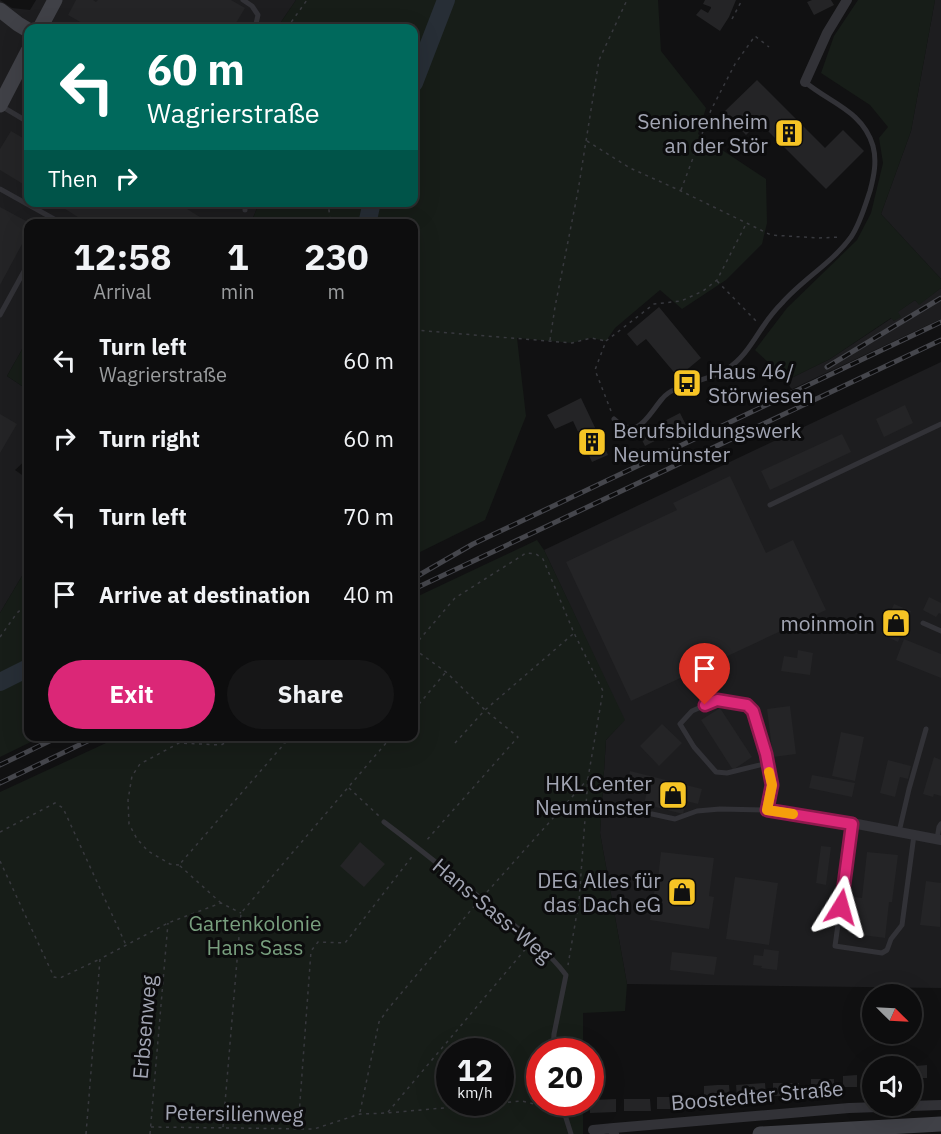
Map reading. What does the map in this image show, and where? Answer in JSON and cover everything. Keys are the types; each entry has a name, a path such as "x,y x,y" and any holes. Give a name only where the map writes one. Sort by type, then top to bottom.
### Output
{"street":[{"path":"42,24 55,0"},
{"path":"805,82 827,33 847,0"},
{"path":"0,10 24,28"},
{"path":"0,105 24,59"},
{"path":"767,810 939,840"},
{"name":"Boostedter Straße","path":"593,1130 614,1131 849,1108 941,1105"},
{"name":"Boostedter Straße","path":"760,1134 941,1124"}],"lane":[{"path":"243,0 252,6 258,15 256,24"},
{"path":"614,419 628,428 636,428 644,423 663,397 675,389 726,370 742,357 783,301 841,250 853,235 872,184 875,164 873,146 867,131 850,112 816,92 805,82"},
{"path":"0,105 24,120"},
{"path":"0,189 24,202"},
{"path":"32,207 54,219"},
{"path":"0,315 24,271"},
{"path":"770,505 941,424"},
{"path":"923,623 941,631"},
{"path":"652,814 675,819 697,811 767,810 772,785 768,763 753,711 747,705 717,700 692,711 680,724 694,747 716,772 727,773 768,763"},
{"path":"899,832 926,729"},
{"name":"Hans-Sass-Weg","path":"384,822 481,898 557,963 566,975 554,1038"},
{"path":"852,824 835,946 882,953 887,950 891,939 902,926 914,835"},
{"path":"939,840 941,824"},
{"path":"566,1116 571,1134"}],"path":[{"path":"290,24 307,0"},
{"path":"550,340 599,60 627,0"},
{"path":"732,19 742,0"},
{"path":"681,190 711,110 735,64 755,36 769,47"},
{"path":"586,140 630,168 681,190 771,235 818,238 853,235"},
{"path":"614,419 595,370 606,341 654,304 681,301 703,291 717,280 747,223"},
{"path":"717,280 762,327"},
{"path":"418,330 572,343 591,338 606,341"},
{"path":"418,643 454,598 526,553 536,554 543,559 574,633 603,691 588,778 579,901 566,975"},
{"path":"0,637 24,607"},
{"path":"455,743 485,710 574,633"},
{"path":"298,1129 311,951 318,942 345,942 419,849 518,737 485,710 446,672 418,651"},
{"path":"418,705 446,672"},
{"path":"229,741 221,745 179,743 140,764 132,776 128,800 129,824 137,839 148,851 170,864 179,865 221,903 241,913"},
{"path":"179,865 287,741"},
{"path":"224,1127 241,913 388,741"},
{"path":"360,1114 380,1022 388,1009 481,898 588,778"},
{"path":"349,788 384,822"},
{"path":"0,832 55,803 63,808 126,945"},
{"path":"0,861 54,977 60,978 168,923 221,903"},
{"name":"Erbsenweg","path":"150,1134 168,923"},
{"path":"387,1113 532,941"},
{"path":"86,1134 100,959"},
{"name":"Petersilienweg","path":"151,1126 314,1129 360,1114 526,1102"}],"shaded area":[{"path":"0,0 12,8 30,10 36,0 296,0 280,24 24,24 24,207 257,207 253,219 24,219 24,346 7,376 24,387 24,462 15,470 24,476 24,573 0,613"},
{"path":"935,0 941,0 941,279 881,214 911,131"},
{"path":"941,288 941,319 792,389 790,387 787,380 830,359 892,318 894,321 897,312 915,300 919,304"},
{"path":"941,362 941,988 922,988 922,984 862,984 862,987 627,984 600,833 606,740 624,720 544,550"}],"green space":[{"path":"296,0 658,0 661,51 706,108 698,134 766,179 767,223 762,244 726,280 682,309 660,290 615,328 606,341 591,338 572,343 517,338 526,416 485,520 418,553 418,219 253,219 257,207 418,207 418,24 280,24"},
{"path":"858,0 935,0 911,131 881,214 941,279 941,288 919,305 915,300 898,312 901,317 894,321 891,318 830,359 787,380 755,350 787,308 857,240 871,213 883,163 879,138 888,127 870,105 821,73 834,36"},
{"path":"24,346 24,387 7,376"},
{"name":"Gartenkolonie Hans Sass","path":"537,540 544,550 625,720 606,740 600,833 627,984 625,1011 583,1013 583,1038 526,1038 526,1116 583,1116 583,1134 0,1134 0,792 110,741 418,741 418,596"},
{"path":"24,573 24,741 33,741 0,757 0,613"}],"building":[{"path":"76,0 96,2 98,0 231,0 245,8 235,24 84,24 68,15"},
{"path":"705,0 736,0 720,31 696,15 701,9 708,13 711,8 703,4"},
{"path":"831,0 834,5 814,15 807,2"},
{"name":"Seniorenheim an der Stör","path":"757,80 825,148 843,130 864,151 826,189 759,122 746,135 724,112"},
{"path":"11,131 24,139 24,185 0,170 0,149"},
{"path":"0,207 24,220 24,240 0,285"},
{"path":"62,207 184,207 203,219 81,219"},
{"path":"659,307 701,358 678,377 646,339 637,346 627,334"},
{"name":"Berufsbildungswerk Neumünster","path":"581,398 608,455 592,462 573,421 555,429 547,415"},
{"path":"905,405 913,423 884,437 876,419"},
{"path":"680,413 686,425 645,446 639,434"},
{"path":"0,414 17,424 0,453"},
{"path":"842,434 851,452 770,490 761,471"},
{"path":"730,476 766,553 793,540 826,610 631,701 566,562 677,510 673,503"},
{"path":"929,597 941,603 941,614 939,613 936,617 923,610"},
{"name":"moinmoin","path":"894,604 911,611 898,642 881,634"},
{"path":"904,639 941,654 941,678 896,660"},
{"path":"798,650 813,653 810,675 781,671 784,656 797,658"},
{"path":"790,706 796,754 773,757 767,709"},
{"path":"720,708 752,757 733,770 701,720"},
{"path":"662,724 682,743 659,766 640,746"},
{"path":"841,732 864,737 855,781 832,776"},
{"path":"934,757 941,760 941,796 934,794 933,797 923,794"},
{"path":"888,760 911,766 908,779 900,777 895,797 880,793"},
{"name":"HKL Center Neumünster","path":"630,771 702,789 698,804 686,801 683,814 644,804 648,788 627,783"},
{"path":"812,775 855,783 852,797 809,788"},
{"path":"360,842 385,864 364,887 340,866"},
{"path":"821,846 831,847 826,885 816,883"},
{"name":"DEG Alles für das Dach eG","path":"661,852 714,858 709,896 714,897 709,929 650,920 655,887 657,888"},
{"path":"867,852 898,855 885,938 848,933 853,897 862,898"},
{"path":"735,877 778,883 769,945 726,939"},
{"path":"926,881 941,883 940,927 920,925"},
{"path":"764,949 779,951 777,970 753,965 754,955 763,956"},
{"path":"672,952 717,957 714,975 670,970"},
{"path":"922,1065 927,1065 927,1078 922,1078"},
{"path":"857,1075 857,1087 843,1087 843,1076"},
{"path":"811,1079 834,1079 834,1090 811,1090"},
{"path":"765,1083 766,1096 737,1098 736,1085"},
{"path":"773,1083 799,1083 799,1096 773,1096"},
{"path":"729,1085 730,1098 704,1099 704,1086"},
{"path":"657,1097 684,1097 684,1109 657,1109"},
{"path":"604,1099 616,1099 616,1112 604,1112"},
{"path":"624,1099 650,1099 651,1111 624,1111"}],"waterway":[{"path":"418,73 446,0"},
{"path":"368,219 371,207"},
{"path":"0,682 24,670"}],"railway":[{"path":"827,367 941,298"},
{"path":"418,576 473,544 941,322"},
{"path":"418,587 941,340"},
{"path":"0,765 50,741"},
{"path":"0,783 88,741"}],"slow traffic":[{"path":"769,772 772,785 767,810 793,814"}],"place":[{"name":"Seniorenheim an der Stör","path":"789,133"},
{"name":"Haus 46/ Störwiesen","path":"687,383"},
{"name":"Berufsbildungswerk Neumünster","path":"592,442"},
{"name":"moinmoin","path":"896,623"},
{"name":"HKL Center Neumünster","path":"673,795"},
{"name":"DEG Alles für das Dach eG","path":"682,892"}],"route":[{"path":"705,705 717,700 747,705 753,711 766,754 772,785 767,810 852,824 841,907"}]}
